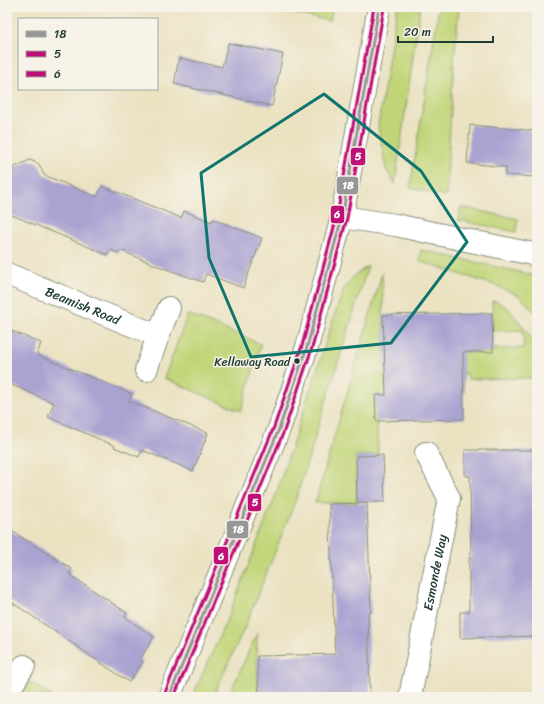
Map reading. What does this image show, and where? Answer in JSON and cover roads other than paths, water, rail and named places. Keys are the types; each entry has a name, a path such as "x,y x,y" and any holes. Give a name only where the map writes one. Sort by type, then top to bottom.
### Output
{"street":[{"path":"169,697 279,429 307,348 342,217 378,7"},
{"path":"342,217 396,225 537,254"},
{"name":"Beamish Road","path":"7,274 158,336"},
{"path":"146,370 169,308"},
{"name":"Esmonde Way","path":"410,697 449,498 426,453"},
{"path":"7,692 24,666"}],"place":[{"name":"Kellaway Road","path":"297,361"}]}
